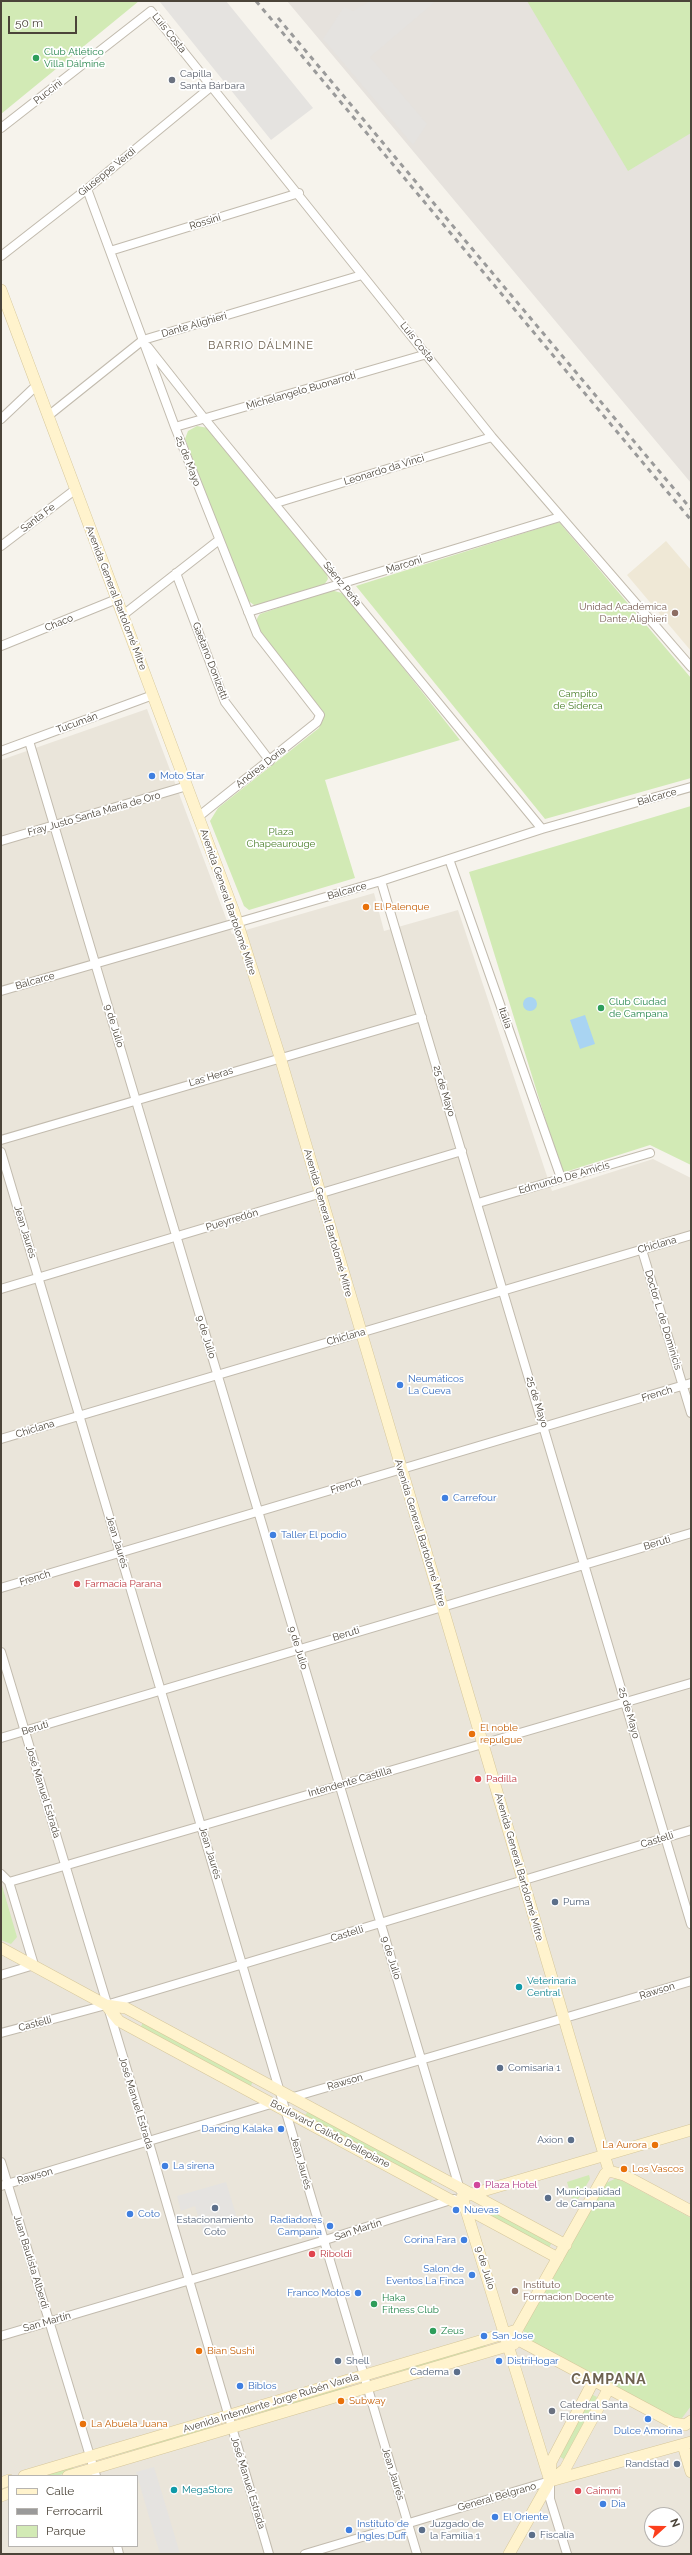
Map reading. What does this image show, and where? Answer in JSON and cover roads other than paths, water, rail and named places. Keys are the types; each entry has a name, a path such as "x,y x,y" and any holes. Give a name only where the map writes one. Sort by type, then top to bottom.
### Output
{"main road":[{"name":"Avenida General Bartolomé Mitre","path":"1,290 237,921 280,1057 319,1194 609,2171"},
{"name":"Boulevard Calixto Dellepiane","path":"1,1948 106,2005 126,2008 285,2096 458,2186 463,2199 558,2258"},
{"name":"Boulevard Calixto Dellepiane","path":"106,2005 119,2021 286,2111 463,2199 566,2245"},
{"name":"San Martín","path":"463,2199 691,2130"},
{"path":"690,2206 624,2175 609,2171 517,2330 517,2337 522,2342 673,2423 685,2425 691,2421"},
{"name":"9 de Julio","path":"463,2199 550,2482"},
{"name":"Avenida Intendente Jorge Rubén Varela","path":"27,2475 517,2330"},
{"name":"Avenida Intendente Jorge Rubén Varela","path":"75,2475 95,2472 232,2428 522,2342"},
{"path":"550,2482 551,2462 594,2380"},
{"path":"509,2554 550,2482 565,2469 609,2388"},
{"path":"687,2443 691,2472"},
{"name":"General Belgrano","path":"550,2482 687,2443"}],"street":[{"name":"Luis Costa","path":"151,11 299,193 362,275 427,354 492,437 691,667"},
{"name":"Puccini","path":"1,128 151,11"},
{"name":"Giuseppe Verdi","path":"1,256 87,189 212,86"},
{"name":"25 de Mayo","path":"87,189 175,427 248,612 263,644 318,709 320,715"},
{"name":"Rossini","path":"110,251 299,193"},
{"name":"Dante Alighieri","path":"48,416 142,340 362,275"},
{"name":"Sáenz Peña","path":"142,340 204,418 276,503 542,829"},
{"name":"Michelangelo Buonarroti","path":"175,427 427,354"},
{"path":"1,419 37,385"},
{"name":"Leonardo da Vinci","path":"276,503 492,437"},
{"name":"Santa Fe","path":"1,546 76,489"},
{"name":"Marconi","path":"248,612 560,517"},
{"path":"123,615 219,540"},
{"name":"Gaetano Donizetti","path":"176,573 225,702 270,760"},
{"name":"Chaco","path":"1,646 117,599"},
{"name":"Tucumán","path":"1,750 153,695"},
{"name":"Andrea Doria","path":"198,817 317,722 320,715"},
{"name":"9 de Julio","path":"29,741 458,2186"},
{"name":"Fray Justo Santa María de Oro","path":"1,841 187,786"},
{"name":"Balcarce","path":"1,991 237,921 382,881 542,829 691,787"},
{"name":"Italia","path":"449,859 562,1178"},
{"name":"25 de Mayo","path":"382,881 691,1924"},
{"name":"Las Heras","path":"1,1140 422,1016"},
{"name":"Pueyrredón","path":"1,1289 462,1151"},
{"name":"Jean Jaurés","path":"1,1152 243,1964 285,2096 286,2111 322,2241 417,2554"},
{"name":"Edmundo De Amicis","path":"478,1203 650,1153"},
{"name":"Chiclana","path":"1,1439 691,1235"},
{"name":"Doctor L. de Dominicis","path":"642,1250 687,1385 691,1413"},
{"name":"French","path":"1,1588 687,1385"},
{"name":"Beruti","path":"1,1738 442,1605 585,1565 691,1533"},
{"name":"José Manuel Estrada","path":"1,1652 190,2280 269,2554"},
{"name":"Intendente Castilla","path":"9,1882 691,1683"},
{"name":"Castelli","path":"1,2033 106,2005 691,1830"},
{"path":"1,1874 9,1882 34,1965 1,1975"},
{"name":"Rawson","path":"4,2185 149,2143 272,2103 285,2096 421,2060 691,1981"},
{"name":"Juan Bautista Alberdi","path":"1,2162 4,2185 49,2322 95,2472"},
{"name":"San Martín","path":"1,2336 463,2199"},
{"name":"9 de Julio","path":"550,2482 550,2499 567,2554"},
{"name":"General Belgrano","path":"305,2554 550,2482"}],"water":[{"path":"527,997 533,997 537,1001 537,1007 533,1011 527,1011 523,1007 523,1001"},
{"path":"585,1015 595,1044 580,1049 570,1020"}],"railway":[{"path":"256,1 691,520"},
{"path":"278,18 691,509"}],"place":[{"name":"Club Atlético Villa Dálmine","path":"36,58"},
{"name":"Capilla Santa Bárbara","path":"172,80"},
{"name":"Unidad Académica Dante Alighieri","path":"675,613"},
{"name":"Moto Star","path":"152,776"},
{"name":"El Palenque","path":"366,907"},
{"name":"Club Ciudad de Campana","path":"601,1008"},
{"name":"Neumáticos La Cueva","path":"400,1385"},
{"name":"Carrefour","path":"445,1498"},
{"name":"Taller El podio","path":"273,1535"},
{"name":"Farmacia Parana","path":"77,1584"},
{"name":"El noble repulgue","path":"472,1734"},
{"name":"Padilla","path":"478,1779"},
{"name":"Puma","path":"555,1902"},
{"name":"Veterinaria Central","path":"519,1987"},
{"name":"Comisaría 1","path":"500,2068"},
{"name":"Dancing Kalaka","path":"281,2129"},
{"name":"Axion","path":"571,2140"},
{"name":"La Aurora","path":"655,2145"},
{"name":"La sirena","path":"165,2166"},
{"name":"Los Vascos","path":"624,2169"},
{"name":"Plaza Hotel","path":"477,2185"},
{"name":"Municipalidad de Campana","path":"548,2198"},
{"name":"Estacionamiento Coto","path":"215,2208"},
{"name":"Nuevas","path":"456,2210"},
{"name":"Coto","path":"130,2214"},
{"name":"Radiadores Campana","path":"330,2226"},
{"name":"Corina Fara","path":"464,2240"},
{"name":"Riboldi","path":"312,2254"},
{"name":"Salon de Eventos La Finca","path":"472,2275"},
{"name":"Instituto Formacion Docente","path":"515,2291"},
{"name":"Franco Motos","path":"358,2293"},
{"name":"Haka Fitness Club","path":"374,2304"},
{"name":"Zeus","path":"433,2331"},
{"name":"San Jose","path":"484,2336"},
{"name":"Bian Sushi","path":"199,2351"},
{"name":"Shell","path":"338,2361"},
{"name":"DistriHogar","path":"499,2361"},
{"name":"Cadema","path":"457,2372"},
{"name":"Biblos","path":"240,2386"},
{"name":"Subway","path":"341,2401"},
{"name":"Catedral Santa Florentina","path":"552,2411"},
{"name":"Dulce Amorina","path":"648,2419"},
{"name":"La Abuela Juana","path":"83,2424"},
{"name":"Randstad","path":"677,2464"},
{"name":"MegaStore","path":"174,2490"},
{"name":"Caimmi","path":"578,2491"},
{"name":"Dia","path":"603,2504"},
{"name":"El Oriente","path":"495,2517"},
{"name":"Instituto de Ingles Duff","path":"349,2530"},
{"name":"Juzgado de la Familia 1","path":"422,2530"},
{"name":"Fiscalía","path":"532,2535"}],"district":[{"name":"BARRIO DÁLMINE","path":"261,346"},
{"name":"CAMPANA","path":"609,2380"}],"park label":[{"name":"Campito de Siderca","path":"578,700"},
{"name":"Plaza Chapeaurouge","path":"281,838"}]}
